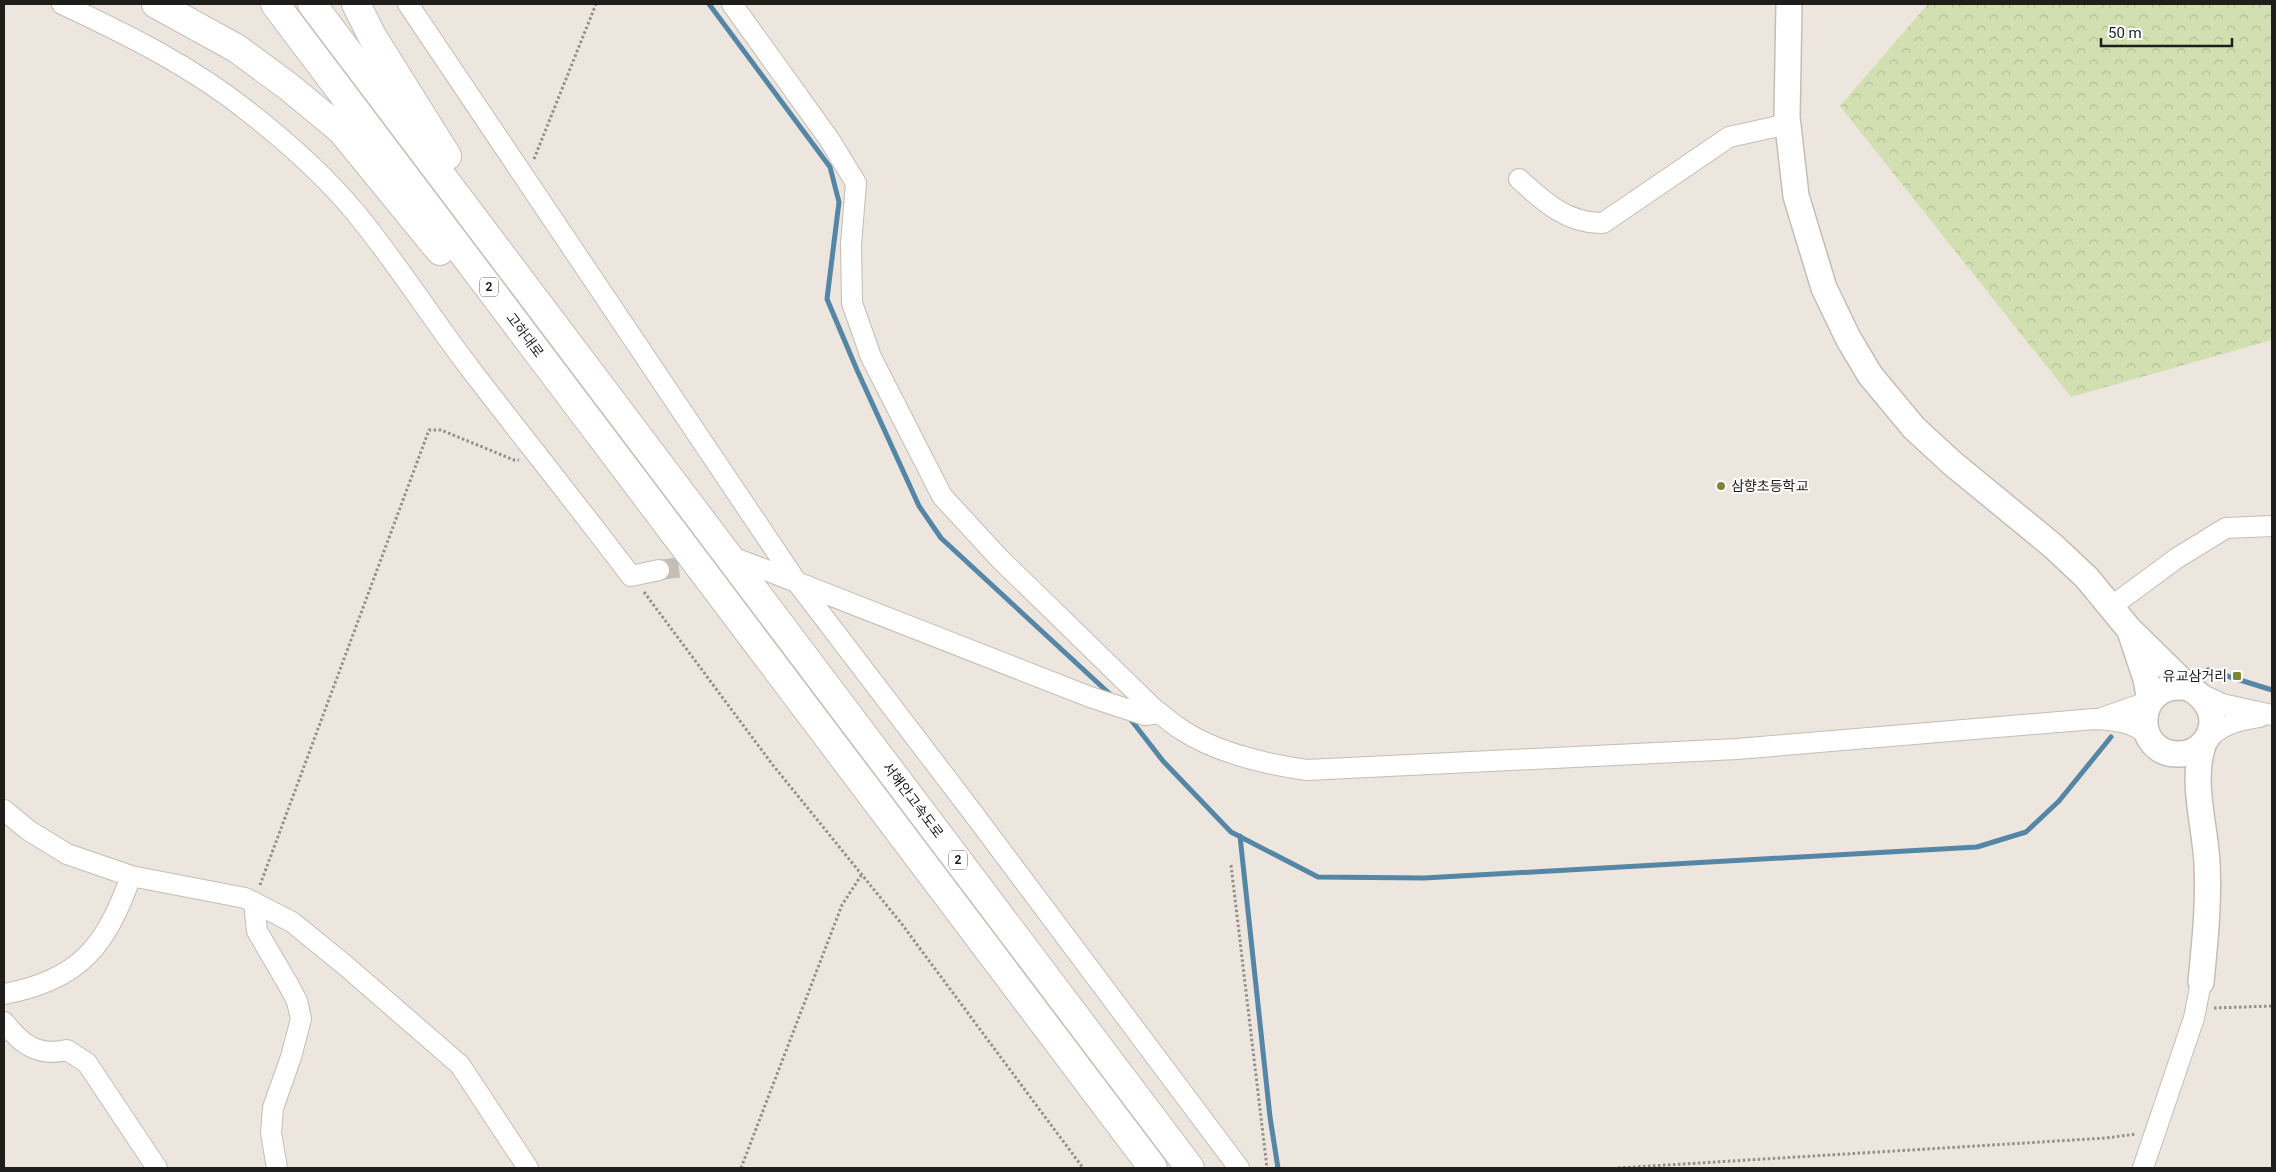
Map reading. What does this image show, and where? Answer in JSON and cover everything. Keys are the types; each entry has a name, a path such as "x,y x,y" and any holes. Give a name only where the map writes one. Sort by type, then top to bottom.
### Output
{"highway":[{"path":"156,4 236,48 289,87 341,130 703,571"},
{"name":"고하대로","path":"275,4 703,571"},
{"name":"2","path":"312,4 733,556"},
{"path":"356,4 372,36 449,160 733,556"},
{"name":"서해안고속도로","path":"733,556 1190,1168"},
{"name":"2","path":"703,571 1153,1168"}],"main road":[{"path":"1789,4 1788,124 1796,196 1824,288 1848,338 1870,375 1914,428 1952,463 2053,546 2087,578 2129,628 2206,701 2211,711 2210,733 2196,749 2185,754 2174,754 2155,742"},
{"path":"2129,628 2146,679 2150,701"},
{"path":"2194,690 2178,686 2158,693 2150,701 2145,712 2144,723 2155,742 2178,761 2186,774 2201,809"},
{"path":"2201,982 2208,909 2207,860 2198,765 2204,742"}],"street":[{"path":"62,4 123,33 185,67 250,112 300,157 360,218 472,370 631,576 659,570"},
{"path":"408,4 796,581 973,813 1239,1168"},
{"path":"732,4 829,139 856,182 851,244 852,304 871,357 942,496 999,558 1160,713 1182,731 1212,745 1256,759 1307,770 1737,749 2094,719 2117,720 2138,727 2155,742"},
{"path":"1519,179 1556,210 1584,222 1603,223 1729,137 1788,124"},
{"path":"2112,606 2177,558 2226,528 2272,526"},
{"path":"733,556 1090,697 1144,715 1160,713"},
{"path":"2194,690 2222,704 2272,716"},
{"path":"2094,719 2150,701"},
{"path":"2204,742 2217,728 2234,722 2272,716"},
{"path":"4,810 28,830 67,854 132,876 227,894 254,902 292,922 460,1065 528,1168"},
{"path":"4,994 48,982 77,965 94,949 111,924 132,876"},
{"path":"254,902 256,932 297,1001 301,1019 291,1057 273,1108 271,1133 277,1168"},
{"path":"2143,1168 2171,1090 2196,1008 2201,982"},
{"path":"4,1022 13,1034 28,1046 53,1054 67,1050 88,1063 157,1168"}],"path":[{"path":"523,176 533,160 596,4"},
{"path":"254,902 429,430 441,430 514,460 541,458"},
{"path":"631,576 772,764 862,874 1083,1168"},
{"path":"1231,864 1267,1168"},
{"path":"740,1168 842,905 862,874"},
{"path":"2196,1008 2272,1006"},
{"path":"1618,1168 2106,1138 2138,1134 2153,1139"}],"green space":[{"path":"1928,4 2272,4 2272,340 2071,397 1840,106"}],"waterway":[{"path":"709,4 830,167 839,202 827,299 919,506 941,538 1112,696"},
{"path":"2208,670 2272,690"},
{"path":"1128,716 1163,761 1231,832 1318,877 1424,878 1977,847 2026,832 2059,801 2111,737"},
{"path":"1240,836 1270,1117 1278,1168"}],"tunnel":[{"path":"659,570 740,560"}],"place":[{"name":"삼향초등학교","path":"1721,486"},
{"name":"유교삼거리","path":"2237,676"}]}
